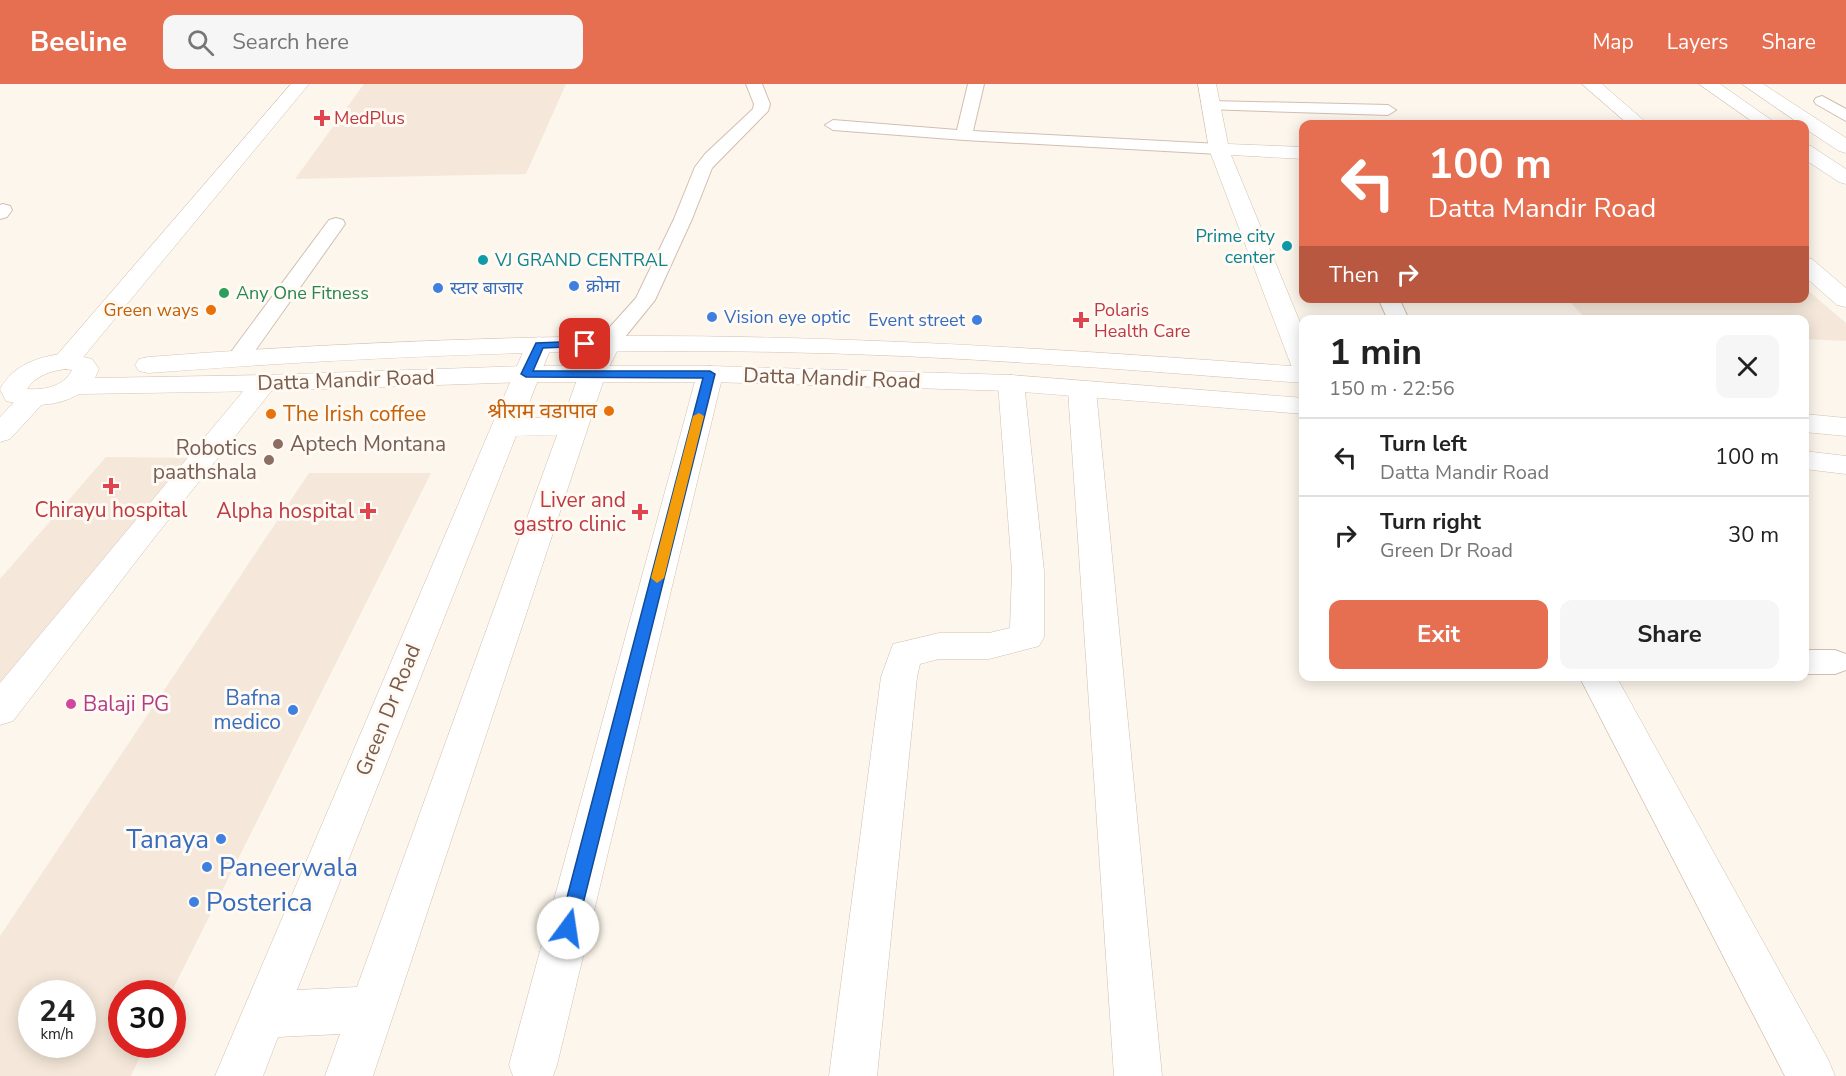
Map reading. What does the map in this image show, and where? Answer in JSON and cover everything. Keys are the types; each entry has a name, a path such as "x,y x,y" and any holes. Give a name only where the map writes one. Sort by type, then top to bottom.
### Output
{"street":[{"path":"17,397 55,394 75,372 300,84"},
{"path":"1207,84 1219,149 1299,352"},
{"path":"1591,84 1634,120"},
{"path":"1708,84 1761,120"},
{"path":"1751,84 1806,120"},
{"path":"1809,122 1845,145"},
{"path":"1219,149 1299,153"},
{"path":"1809,153 1846,178"},
{"path":"1809,268 1846,300"},
{"name":"Datta Mandir Road","path":"75,372 239,357 533,360 601,358 777,344 1012,353 1299,375"},
{"path":"349,1076 575,426 601,358"},
{"name":"Datta Mandir Road","path":"601,358 710,374 1011,383 1299,406"},
{"name":"Datta Mandir Road","path":"75,372 264,383 533,360"},
{"name":"Green Dr Road","path":"238,1076 533,360"},
{"path":"0,372 35,369 75,372"},
{"path":"17,397 13,390 16,381 35,369"},
{"path":"533,1065 710,374"},
{"path":"0,710 264,383"},
{"path":"853,1076 899,677 905,654 939,646 989,646 1027,637 1028,571 1011,383"},
{"path":"1082,390 1138,1076"},
{"path":"0,433 17,397"},
{"path":"1809,423 1846,427"},
{"path":"504,428 575,426"},
{"path":"1809,461 1846,465"},
{"path":"1600,681 1811,1076"},
{"path":"264,1015 372,1009"}],"lane":[{"path":"601,358 645,300 683,219 704,167 760,111 762,104 754,84"},
{"path":"964,135 976,84"},
{"path":"1822,101 1846,116"},
{"path":"1211,106 1388,110"},
{"path":"833,125 964,135 1219,149"},
{"path":"239,357 336,224"},
{"path":"1809,662 1835,662"}],"shaded area":[{"path":"364,84 566,84 526,174 295,179"},
{"path":"1809,291 1846,323 1846,341 1809,339 1809,315 1582,315 1571,303 1809,303"},
{"path":"106,457 197,458 0,703 0,579"},
{"path":"309,473 431,473 178,980 108,980 108,1058 139,1058 131,1076 0,1076 0,936"}],"slow traffic":[{"path":"657,578 699,416"}],"place":[{"name":"MedPlus","path":"322,118"},
{"name":"Prime city center","path":"1287,246"},
{"name":"VJ GRAND CENTRAL","path":"483,260"},
{"name":"क्रोमा","path":"574,286"},
{"name":"स्टार बाजार","path":"438,288"},
{"name":"Any One Fitness","path":"224,293"},
{"name":"Green ways","path":"211,310"},
{"name":"Vision eye optic","path":"712,317"},
{"name":"Event street","path":"977,320"},
{"name":"Polaris Health Care","path":"1081,320"},
{"name":"श्रीराम वडापाव","path":"609,411"},
{"name":"The Irish coffee","path":"271,414"},
{"name":"Aptech Montana","path":"278,444"},
{"name":"Robotics paathshala","path":"269,460"},
{"name":"Chirayu hospital","path":"111,486"},
{"name":"Alpha hospital","path":"368,511"},
{"name":"Liver and gastro clinic","path":"640,512"},
{"name":"Balaji PG","path":"71,704"},
{"name":"Bafna medico","path":"293,710"},
{"name":"Tanaya","path":"221,839"},
{"name":"Paneerwala","path":"207,867"},
{"name":"Posterica","path":"194,902"}],"route":[{"path":"568,928 710,374 526,374 539,345 585,344"}]}
